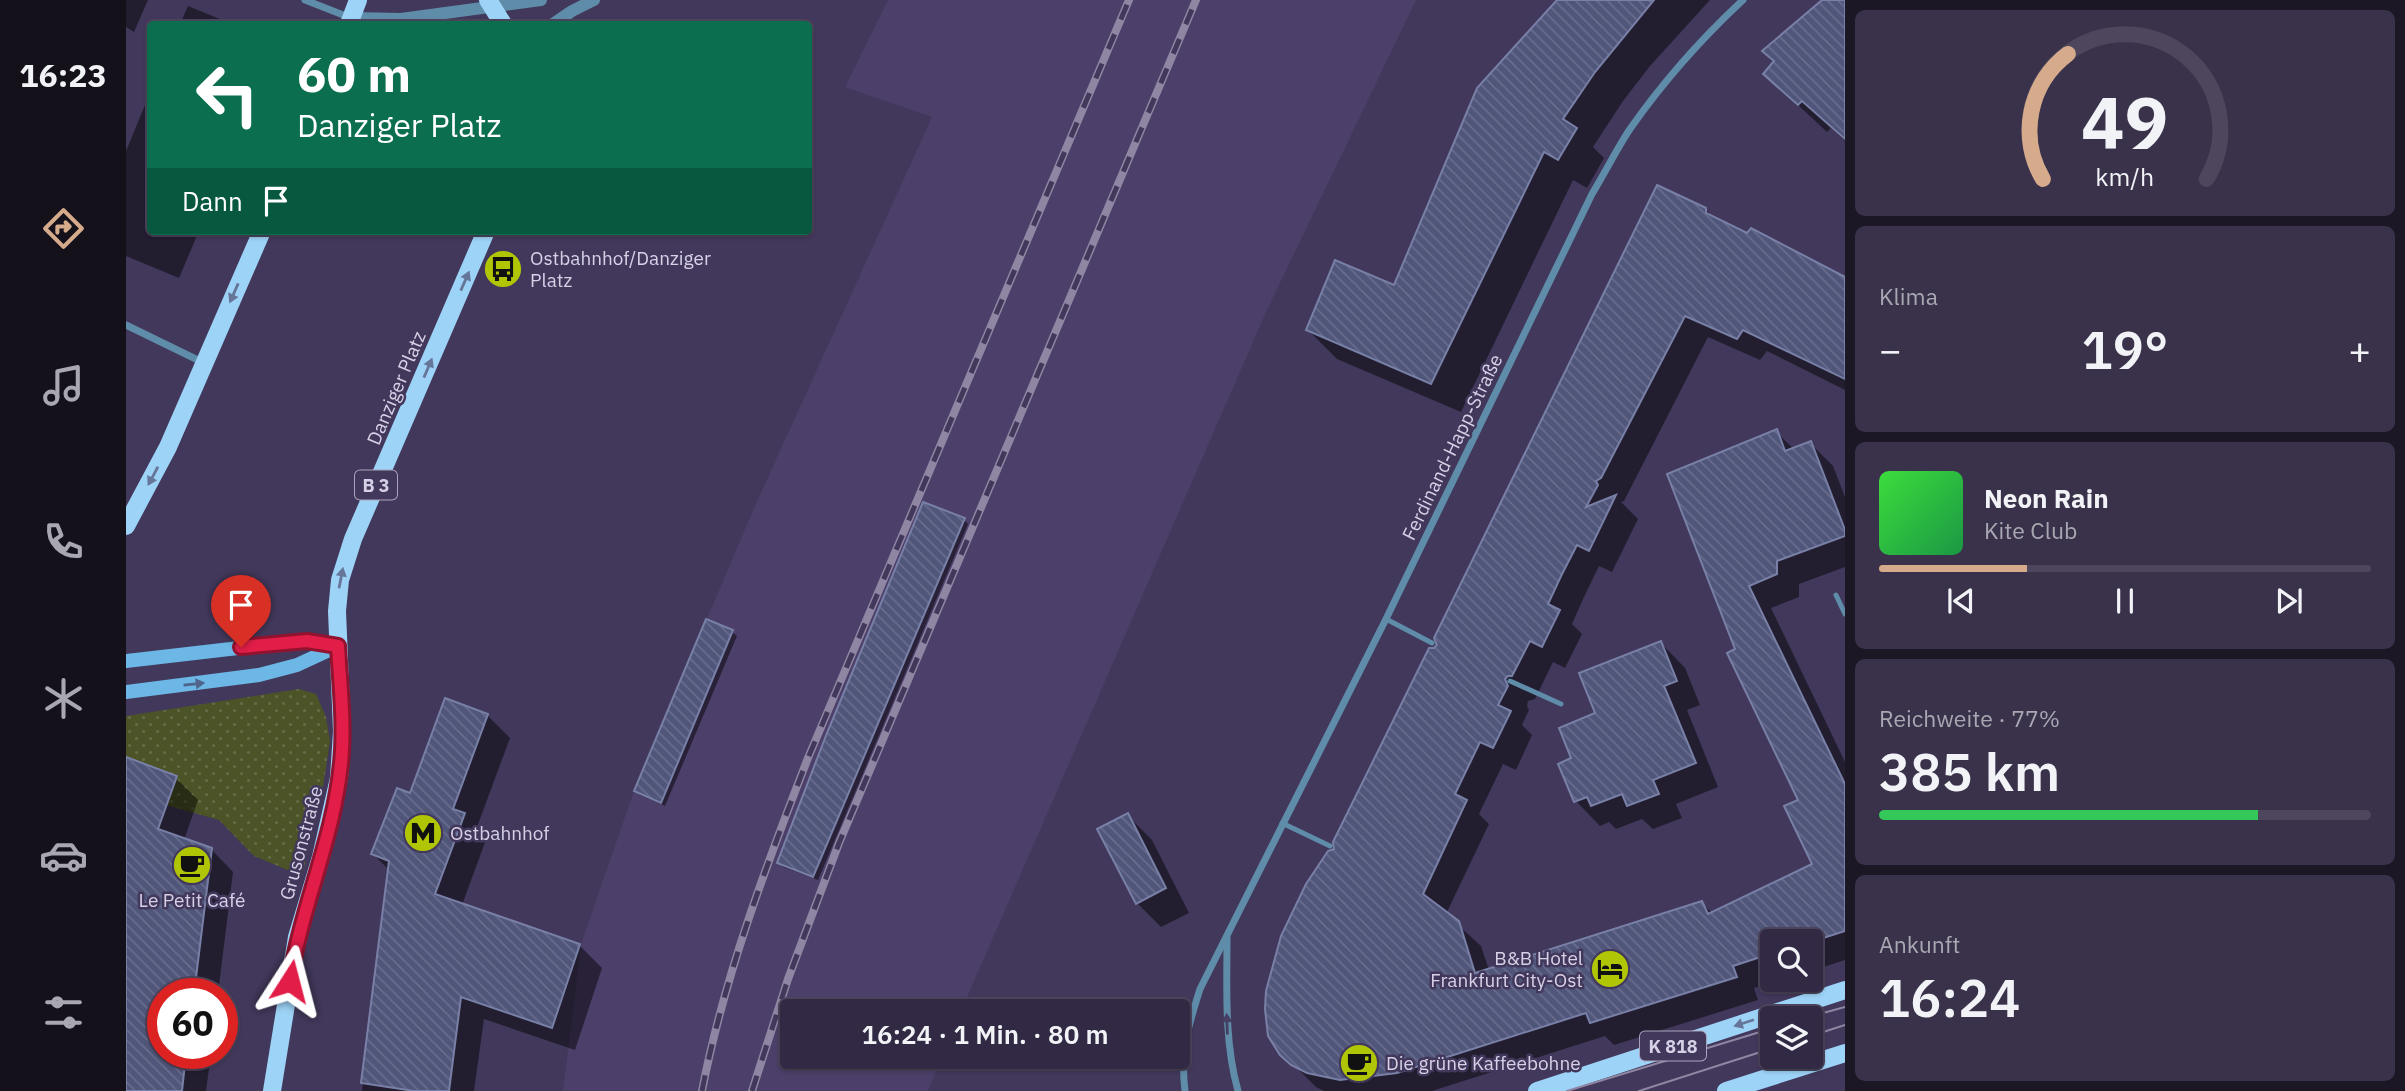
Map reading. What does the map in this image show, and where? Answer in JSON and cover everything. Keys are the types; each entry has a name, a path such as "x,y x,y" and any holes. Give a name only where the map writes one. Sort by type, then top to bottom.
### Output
{"main road":[{"path":"350,21 358,0"},
{"path":"490,3 501,21"},
{"path":"126,526 168,447 260,235"},
{"name":"Danziger Platz","path":"338,646 340,580 353,539 484,235"},
{"path":"126,661 291,642 324,642 338,646"},
{"path":"126,692 259,675 297,665 338,646"},
{"name":"Grusonstraße","path":"272,1091 297,937 324,846 339,778 342,731 338,646"},
{"name":"K 818","path":"1537,1091 1845,990"},
{"path":"1726,1091 1845,1053"}],"street":[{"path":"305,0 350,21 401,19 490,3 541,0"},
{"path":"558,21 594,0"},
{"name":"Ferdinand-Happ-Straße","path":"1185,1091 1182,1067 1184,1042 1200,989 1386,619 1592,194 1629,131 1666,80 1743,0"},
{"path":"126,325 204,363"},
{"name":"Ferdinand-Happ-Straße","path":"1227,933 1227,1028 1238,1091"}],"lane":[{"path":"1836,595 1845,614"},
{"path":"1386,619 1432,643"},
{"path":"1510,681 1561,705"},
{"path":"1282,823 1331,846"}],"shaded area":[{"path":"888,0 1416,0 1267,310 966,999 780,999 780,1069 937,1069 928,1091 563,1091 581,944 634,791 754,508 932,117 845,87"}],"green space":[{"path":"299,689 316,694 326,717 330,741 322,794 302,876 254,856 219,820 166,805 176,776 126,757 126,716"}],"building":[{"path":"1557,0 1654,0 1595,72 1563,119 1577,128 1558,160 1544,152 1431,384 1306,330 1335,260 1394,285 1477,88"},
{"path":"1822,0 1845,0 1845,139 1802,101 1798,105 1763,74 1774,61 1762,51"},
{"path":"1657,185 1706,208 1706,213 1747,233 1751,228 1845,277 1845,379 1743,330 1737,339 1685,316 1601,478 1596,481 1598,485 1586,507 1616,495 1589,551 1577,545 1562,574 1548,604 1560,610 1542,647 1530,641 1512,676 1505,679 1508,686 1498,705 1511,711 1493,748 1480,742 1455,794 1467,800 1423,894 1459,921 1475,973 1702,901 1708,914 1812,864 1784,806 1798,800 1727,653 1735,649 1667,474 1777,429 1785,451 1811,441 1845,530 1845,536 1777,561 1777,574 1749,586 1845,784 1845,931 1823,938 1823,929 1760,929 1760,957 1733,966 1737,977 1590,1023 1586,1013 1397,1073 1340,1080 1307,1073 1291,1065 1280,1055 1268,1036 1265,1009 1266,991 1281,936 1306,884 1328,851 1334,849 1333,842 1429,648 1437,645 1434,638"},
{"path":"923,502 965,518 813,877 777,863 827,733"},
{"path":"706,619 733,630 661,803 634,791"},
{"path":"1661,641 1677,681 1664,686 1696,763 1653,780 1659,794 1627,806 1622,794 1591,806 1587,797 1574,802 1558,764 1571,758 1559,728 1595,713 1579,673"},
{"path":"445,698 488,714 453,809 465,813 435,894 580,944 552,1028 461,997 449,1091 414,1091 361,1083 389,861 371,854 397,788 410,793"},
{"path":"126,757 177,776 158,829 212,848 196,978 147,978 147,1069 184,1069 182,1091 126,1091"},
{"path":"1128,813 1166,888 1136,904 1097,829"}],"tram line":[{"path":"1823,1013 1845,1007"},
{"path":"1823,1032 1845,1025"},
{"path":"1567,1091 1760,1032"},
{"path":"1639,1091 1760,1052"}],"railway":[{"path":"702,1091 734,964 808,758 1129,0"},
{"path":"752,1091 788,979 839,843 1196,0"}],"place":[{"name":"Ostbahnhof/Danziger Platz","path":"503,269"},
{"name":"Ostbahnhof","path":"423,833"},
{"name":"Le Petit Café","path":"192,865"},
{"name":"B&B Hotel Frankfurt City-Ost","path":"1610,969"},
{"name":"Die grüne Kaffeebohne","path":"1359,1063"}],"route":[{"path":"241,647 307,641 338,646 341,763 332,814 297,937 290,981"}]}
